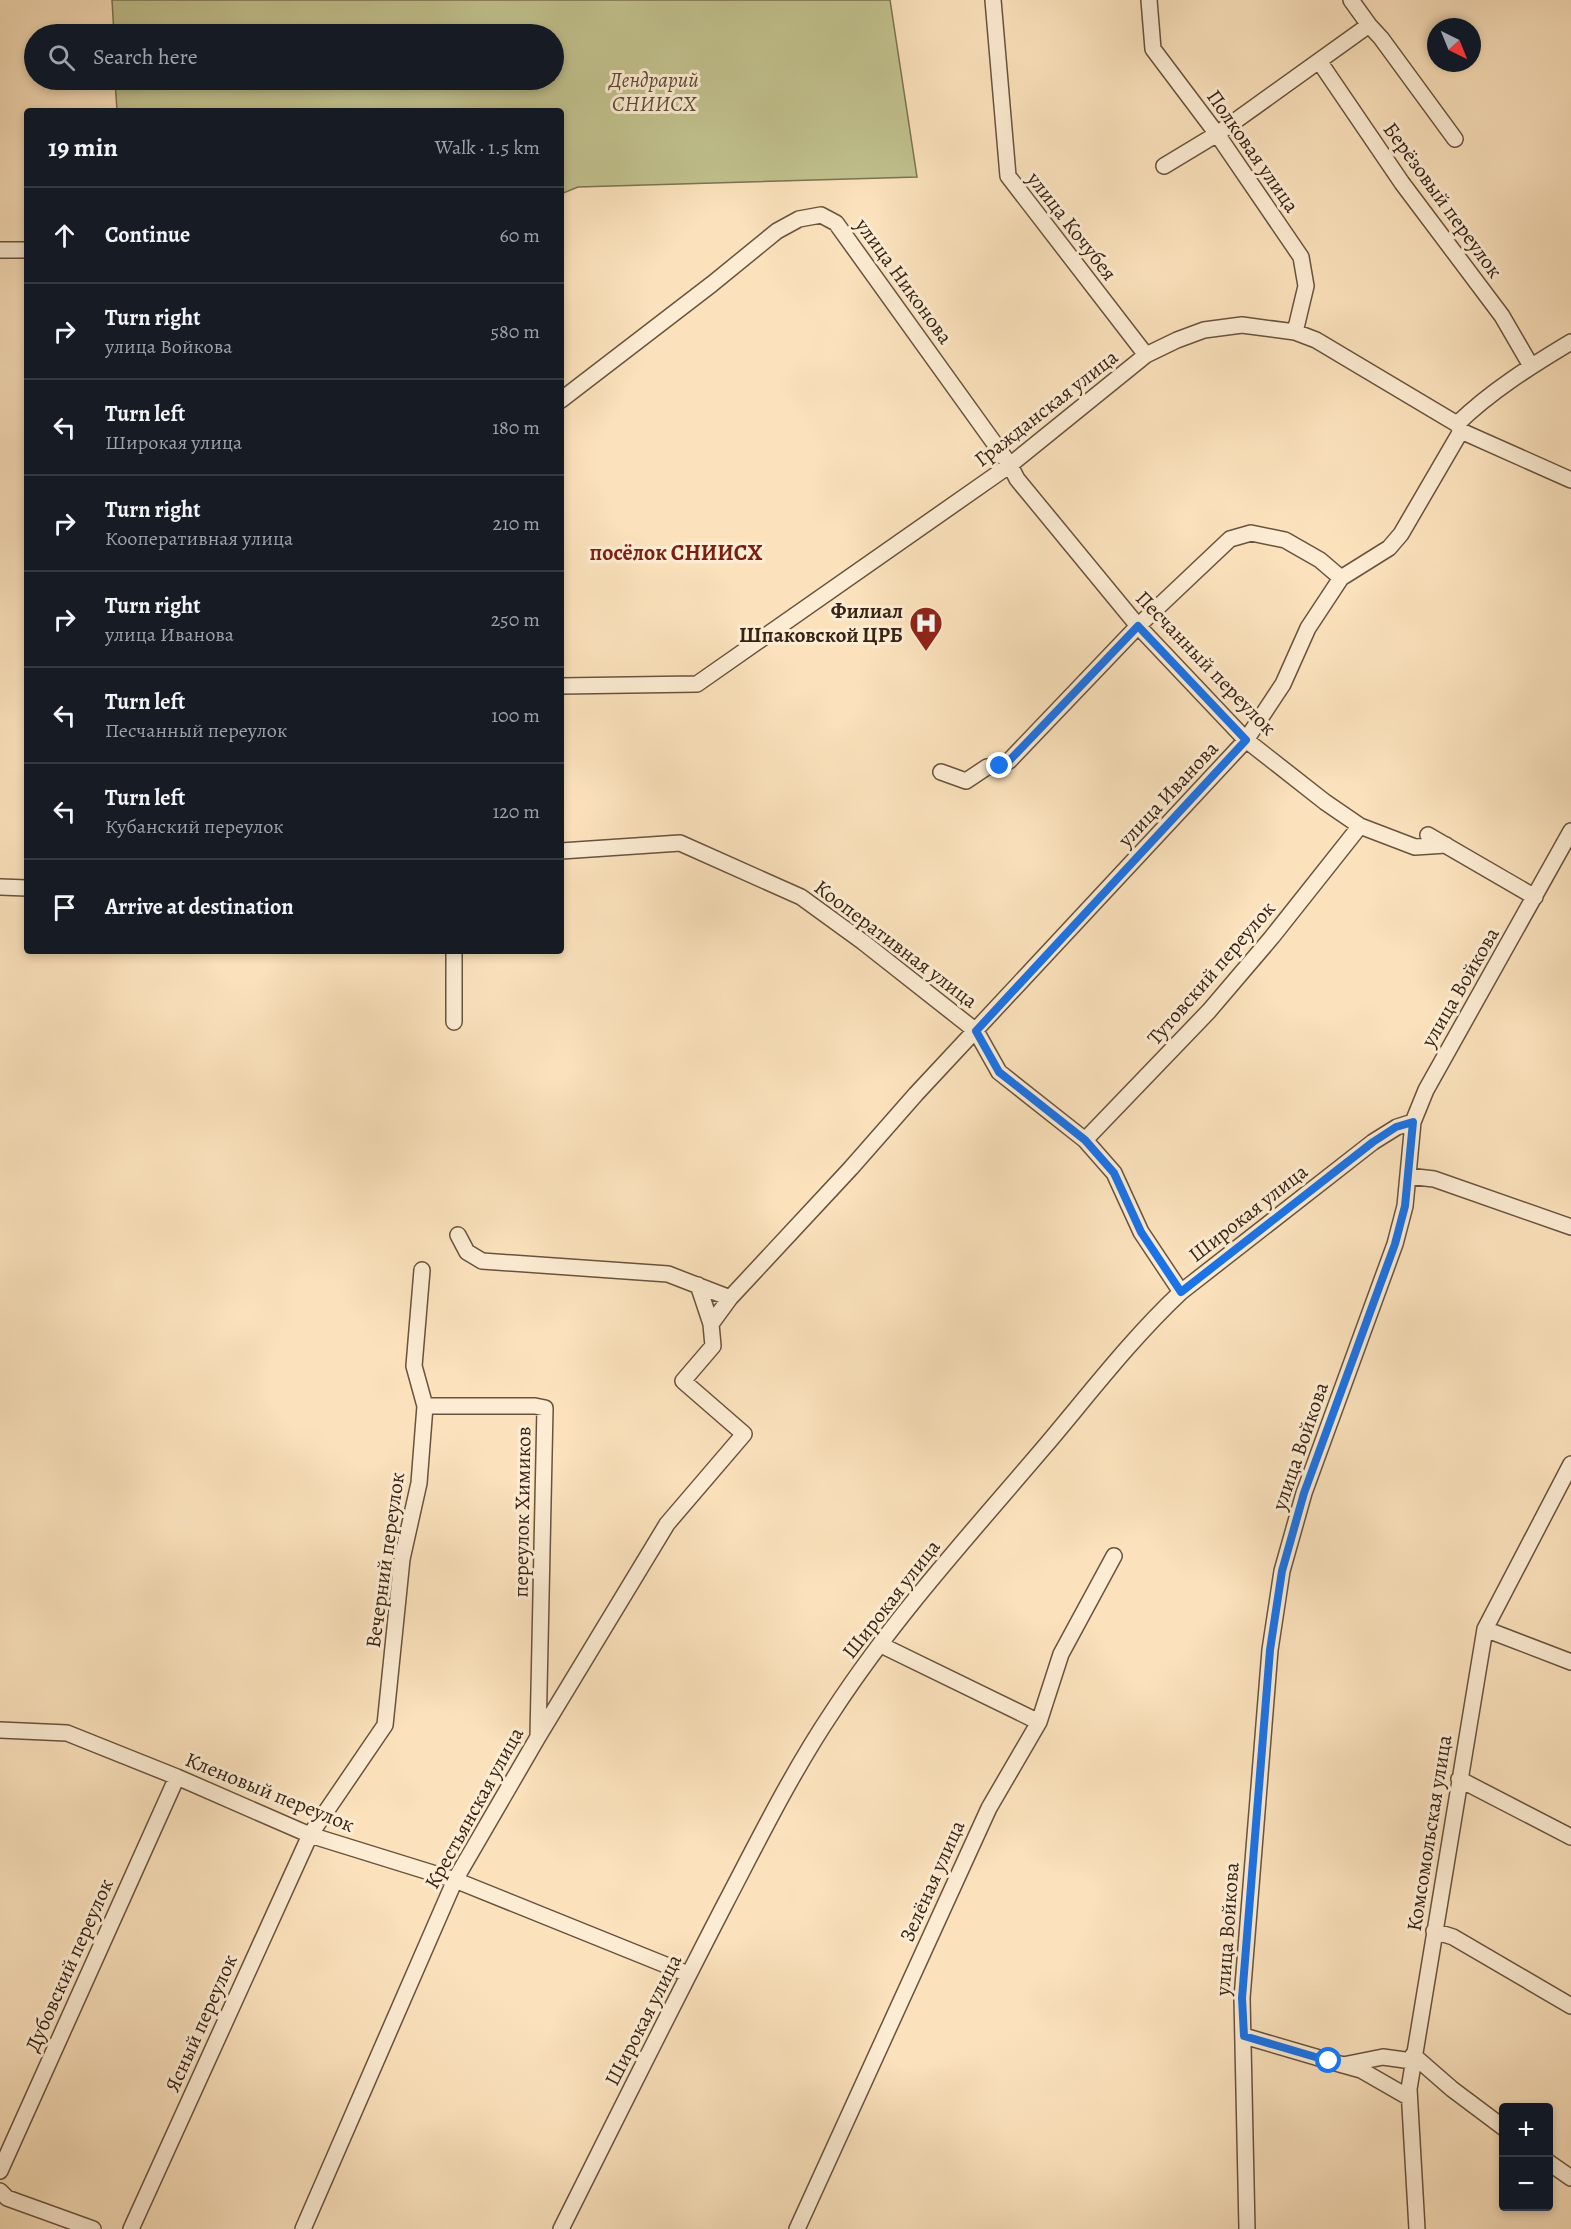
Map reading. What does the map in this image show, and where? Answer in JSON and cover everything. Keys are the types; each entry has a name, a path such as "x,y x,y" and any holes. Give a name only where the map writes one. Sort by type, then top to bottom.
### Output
{"street":[{"name":"улица Кочубея","path":"993,0 1008,176 1146,355"},
{"name":"Полковая улица","path":"1149,0 1154,49 1301,257 1306,286 1295,332"},
{"path":"1351,0 1455,139"},
{"path":"1164,166 1216,134 1369,25"},
{"name":"Берёзовый переулок","path":"1319,61 1402,183 1502,316 1531,366"},
{"name":"улица Никонова","path":"564,398 777,231 799,219 821,215 836,223 1010,465"},
{"path":"0,250 24,250"},
{"name":"Гражданская улица","path":"564,686 697,684 1010,465 1146,355 1204,330 1242,325 1295,332 1316,340 1459,427 1571,480"},
{"name":"улица Иванова","path":"711,1324 730,1298 1246,740 1283,684 1308,628 1341,578 1389,548 1401,534 1459,427 1475,406 1531,366 1571,342"},
{"name":"Песчанный переулок","path":"1010,465 1017,479 1138,626 1246,740 1325,802 1360,826 1415,847 1446,845"},
{"path":"941,772 966,782 987,767 1000,766 1009,761 1138,626 1230,539 1251,533 1285,540 1320,560 1341,578"},
{"name":"Тутовский переулок","path":"1085,1140 1209,1011 1272,937 1360,826"},
{"name":"улица Войкова","path":"1247,2229 1242,1998 1270,1650 1282,1571 1304,1493 1395,1244 1405,1206 1413,1122 1426,1090 1571,831"},
{"path":"1428,835 1535,897"},
{"name":"Кооперативная улица","path":"564,851 680,843 801,897 864,942 976,1031 999,1072 1085,1140 1114,1173 1141,1232 1181,1292"},
{"path":"0,888 24,888"},
{"path":"454,954 454,1022"},
{"name":"Широкая улица","path":"561,2229 688,1974 805,1757 832,1711 881,1645 965,1539 1123,1352 1181,1292 1373,1142 1396,1127 1413,1122"},
{"path":"1408,1176 1434,1179 1571,1227"},
{"path":"458,1235 467,1252 482,1261 668,1274 730,1298"},
{"name":"Вечерний переулок","path":"310,1835 385,1725 402,1559 419,1483 425,1406 414,1365 422,1270"},
{"path":"698,1286 711,1324"},
{"name":"Крестьянская улица","path":"303,2229 455,1880 538,1737 667,1524 744,1434 683,1382 713,1346 711,1324"},
{"name":"переулок Химиков","path":"425,1406 535,1406 545,1408 538,1737"},
{"name":"Комсомольская улица","path":"1417,2229 1408,2093 1485,1629 1571,1464"},
{"name":"Зелёная улица","path":"797,2229 989,1808 1039,1722 1061,1654 1114,1556"},
{"path":"1485,1629 1571,1662"},
{"path":"881,1645 1039,1722"},
{"name":"Кленовый переулок","path":"0,1730 67,1734 177,1777 310,1835 455,1880 688,1974"},
{"name":"Дубовский переулок","path":"0,2171 177,1777"},
{"path":"1459,1779 1571,1837"},
{"name":"Ясный переулок","path":"131,2229 310,1835"},
{"path":"1434,1931 1453,1937 1571,2006"},
{"path":"1244,2036 1361,2070 1408,2093 1419,2080 1439,2078"},
{"path":"1343,2065 1383,2056 1413,2058 1499,2125"},
{"path":"1553,2165 1571,2178"},
{"path":"0,2191 7,2198 93,2229"}],"green space":[{"name":"Дендрарий СНИИСХ","path":"112,0 890,0 917,177 578,187 564,193 564,108 117,108 116,90 564,90 564,24 113,24"}],"place":[{"name":"Филиал Шпаковской ЦРБ","path":"926,652"}],"district":[{"name":"посёлок СНИИСХ","path":"676,552"}],"route":[{"path":"1000,766 1009,761 1138,626 1246,740 976,1031 999,1072 1085,1140 1114,1173 1141,1232 1181,1292 1373,1142 1396,1127 1413,1122 1405,1206 1395,1244 1304,1493 1282,1571 1270,1650 1242,1998 1244,2036 1329,2061"}]}
